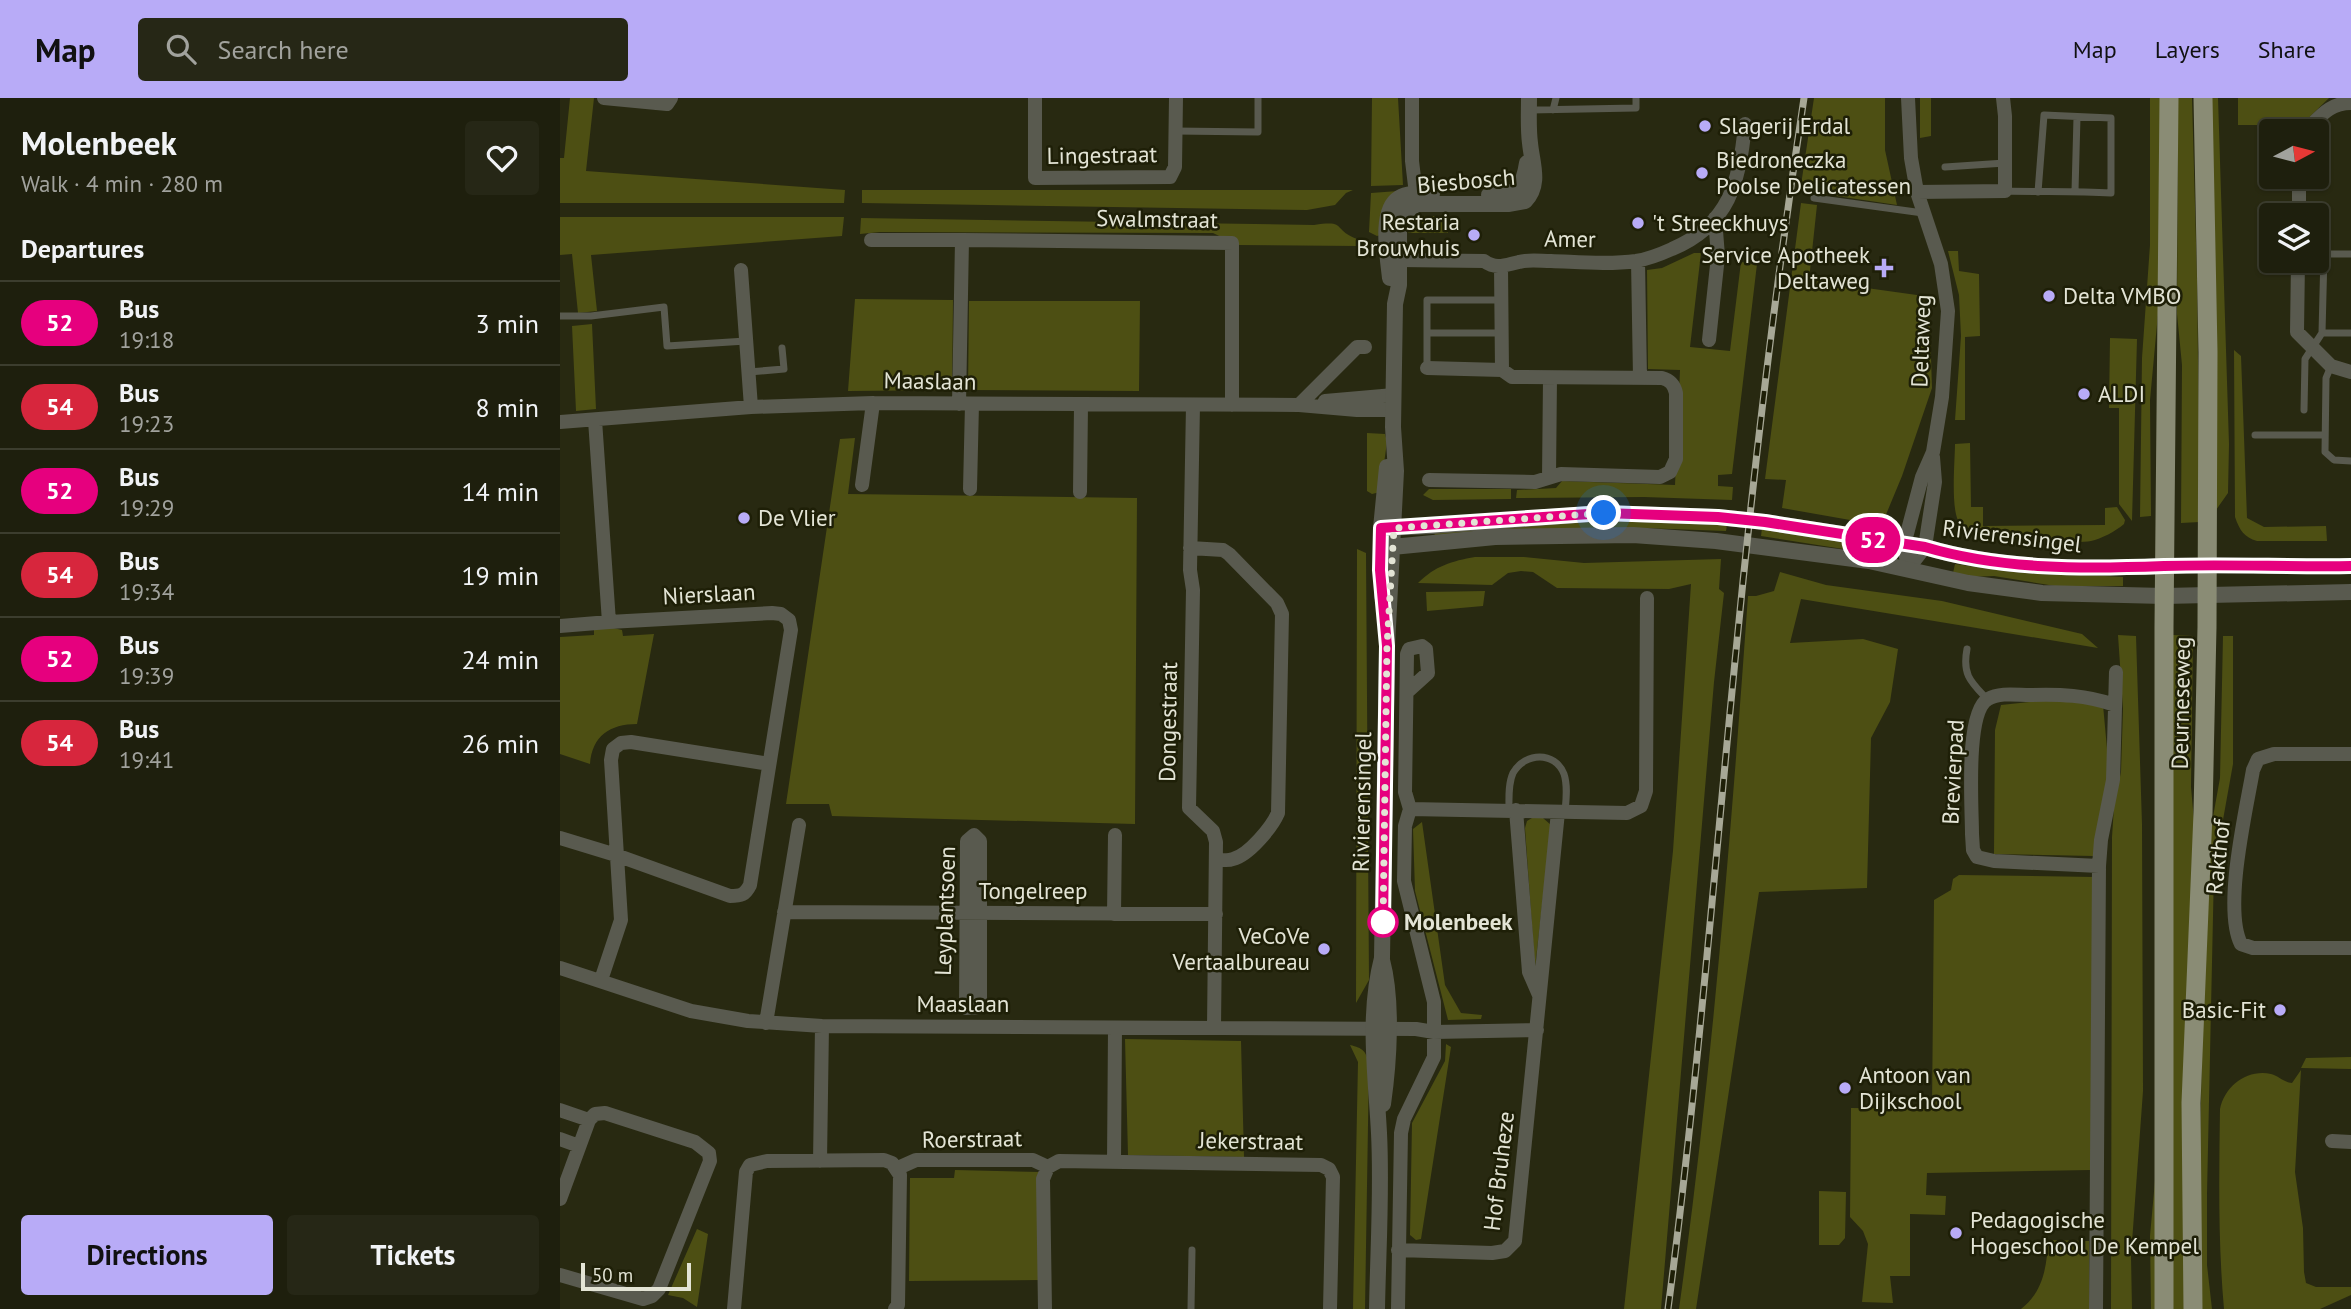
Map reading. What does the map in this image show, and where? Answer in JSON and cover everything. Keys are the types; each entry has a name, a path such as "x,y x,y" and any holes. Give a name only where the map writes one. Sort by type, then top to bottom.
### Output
{"main road":[{"name":"Deurneseweg","path":"2164,1309 2164,566 2169,98"},
{"name":"Deurneseweg","path":"2193,1309 2191,1103 2203,813 2206,595 2208,352 2203,98"}],"street":[{"path":"604,98 667,104 671,98"},
{"name":"Lingestraat","path":"1035,98 1035,178 1170,177 1175,167 1176,98"},
{"name":"Biesbosch","path":"1412,98 1412,161 1417,199"},
{"name":"Deltaweg","path":"1908,98 1911,158 1917,192 1941,264 1948,311 1942,397 1933,452 1935,482 1925,547 1908,569"},
{"path":"1917,192 2005,191 2003,98"},
{"path":"2318,119 2330,107 2339,103 2351,103"},
{"name":"Biesbosch","path":"1387,528 1396,471 1393,427 1394,260 1387,224 1391,205 1397,199 1502,195 1514,191 1523,183 1530,144 1529,104"},
{"name":"Amer","path":"1394,260 1484,261 1490,266 1502,267 1527,261 1638,261 1694,240 1715,218 1731,195 1741,163 1745,124"},
{"path":"1709,340 1718,256 1715,218"},
{"name":"Swalmstraat","path":"871,240 1233,243 1232,405"},
{"path":"962,240 970,489"},
{"path":"1638,261 1640,378"},
{"path":"1502,267 1502,370"},
{"path":"741,270 751,407"},
{"path":"2298,273 2298,332 2331,366 2351,372"},
{"path":"1299,405 1357,347 1365,347"},
{"path":"1427,368 1502,370 1512,377 1668,379 1674,386 1676,459 1671,472 1660,477 1560,474 1535,482 1429,480"},
{"path":"1549,477 1550,377"},
{"path":"862,485 873,402"},
{"name":"Maaslaan","path":"560,422 751,407 873,402 1299,405 1357,410 1394,402"},
{"path":"1080,492 1081,405"},
{"name":"Dongestraat","path":"1193,405 1189,808 1213,831 1216,842 1214,1028"},
{"path":"560,626 609,622 595,420"},
{"name":"Deltaweg","path":"1908,569 1904,545 1922,477 1933,452"},
{"name":"Rivierensingel","path":"1377,1309 1379,1135 1386,1085 1381,1030 1389,984 1382,958 1387,528 1604,513 1718,517 1925,547 1949,554 2000,562 2076,569 2351,566"},
{"path":"1387,547 1484,537 1633,535 1764,547 1908,569 1968,583 2042,593 2164,596 2351,592"},
{"path":"1190,548 1223,550 1229,554 1277,603 1282,614 1278,813 1272,826 1241,856 1232,860 1216,859"},
{"path":"1410,809 1627,813 1641,806 1646,796 1647,598"},
{"name":"Nierslaan","path":"560,838 730,896 746,893 750,885 791,630 789,620 781,614 772,613 609,622"},
{"path":"2096,1309 2099,866 2101,840 2113,780 2116,672"},
{"path":"1398,1309 1401,1133 1404,1119 1434,1057 1434,1002 1404,881 1405,826 1410,809 1405,792 1407,692"},
{"name":"Brevierpad","path":"2099,866 1994,861 1977,857 1973,850 1972,834 1973,728 1979,707 1987,699 1999,695 2068,694 2115,705"},
{"path":"601,980 621,920 611,760 613,749 621,743 631,742 769,764"},
{"name":"Rakthof","path":"2351,754 2274,754 2258,759 2253,770 2236,873 2235,932 2241,944 2253,948 2351,948"},
{"name":"Hof Bruheze","path":"1513,810 1529,972 1540,998"},
{"name":"Hof Bruheze","path":"1398,1250 1492,1253 1505,1251 1516,1241 1562,812"},
{"path":"766,1023 799,825"},
{"name":"Tongelreep","path":"1114,914 1115,835"},
{"name":"Tongelreep","path":"784,912 1216,914"},
{"name":"Leyplantsoen","path":"973,913 980,1007 966,1007 973,913"},
{"name":"Maaslaan","path":"560,968 691,1011 766,1023 822,1026 1381,1030"},
{"path":"820,1161 822,1026"},
{"path":"1114,1161 1115,1028"},
{"path":"1381,1030 1537,1030"},
{"path":"560,1110 589,1120"},
{"path":"560,1199 589,1120 596,1114 605,1113 695,1142 709,1153 710,1161 659,1289 652,1296 643,1299 560,1275"},
{"path":"560,1139 579,1146"},
{"path":"2332,1141 2351,1142"},
{"name":"Roerstraat","path":"734,1309 746,1172 750,1165 767,1161 884,1160 898,1168 900,1175 898,1305 895,1309"},
{"name":"Roerstraat","path":"898,1168 916,1160 1033,1160 1048,1167"},
{"name":"Jekerstraat","path":"1048,1167 1059,1161 1114,1161 1321,1165 1329,1169 1332,1177 1330,1309"},
{"path":"1045,1309 1043,1179 1048,1167"}],"lane":[{"path":"1175,131 1258,132 1258,98"},
{"path":"1553,110 1556,98"},
{"name":"Biesbosch","path":"1529,104 1553,110 1636,108 1636,98"},
{"path":"2005,191 2038,192 2075,191 2111,193 2112,118 2044,115 2038,192"},
{"path":"2075,191 2077,117"},
{"path":"1945,167 2005,163"},
{"path":"1814,198 1923,213"},
{"path":"2329,253 2351,254"},
{"path":"2304,410 2305,359 2322,333 2320,273"},
{"path":"1427,368 1427,300 1502,300"},
{"path":"560,317 664,307 667,346 746,341"},
{"path":"1427,333 1502,333"},
{"path":"2322,333 2351,333"},
{"path":"749,372 784,369 782,348"},
{"path":"2331,366 2326,378 2325,452 2334,460 2351,461"},
{"path":"2255,435 2325,435"},
{"path":"1967,649 1964,664 1969,680 1987,699"},
{"path":"1513,810 1509,790 1512,774 1521,763 1534,757 1547,756 1558,764 1564,775 1567,790 1562,812"},
{"path":"1191,1309 1192,1250"}],"shaded area":[{"path":"570,98 594,98 586,171 845,190 844,203 560,203 560,158 564,158"},
{"path":"1372,98 1398,98 1403,185 1371,186"},
{"path":"1814,98 1885,98 1885,150 1897,205 1803,191 1804,186 1801,185"},
{"path":"1920,98 1931,98 1931,136 1920,138"},
{"path":"2150,98 2161,98 2160,292 2150,400 2151,516 2140,517 2142,358 2150,245"},
{"path":"2178,98 2192,98 2200,522 2181,523 2182,365 2177,314"},
{"path":"2207,98 2218,98 2229,444 2228,493 2216,510"},
{"path":"2238,98 2329,98 2307,119 2259,119 2259,125 2238,125"},
{"path":"862,190 1353,190 1346,193 1335,205 1307,210 862,203"},
{"path":"1398,191 1383,234 1377,236 1369,232 1371,193"},
{"path":"1801,203 1817,205 1809,280 1924,296 1930,328 1932,388 1885,517 1867,523 1782,508 1786,480 1765,479"},
{"path":"1414,216 1448,216 1448,233 1408,233"},
{"path":"560,217 844,217 842,236 591,255 597,311 578,313 572,254 560,255"},
{"path":"861,218 1331,224 1357,239 1358,246 1238,245 1213,233 860,234"},
{"path":"1948,251 1958,251 1959,271 1979,274 1980,336 1965,337 1965,420 1955,420 1961,336 1959,295"},
{"path":"1694,253 1701,253 1690,347 1730,351 1741,262 1757,264 1732,474 1718,475 1718,486 1733,487 1732,500 1644,497 1516,498 1517,490 1556,488 1562,481 1675,485 1680,370 1648,369 1647,270 1662,268"},
{"path":"855,299 953,300 952,390 848,391"},
{"path":"969,301 1140,301 1139,391 968,390"},
{"path":"592,324 596,409 576,411 572,326"},
{"path":"2110,338 2137,339 2132,521 2119,504 2119,408 2109,408"},
{"path":"2234,350 2241,356 2247,518 2264,527 2326,526 2327,541 2257,541 2243,533 2239,526 2235,517"},
{"path":"1367,433 1385,434 1387,442 1380,492 1372,494 1367,491"},
{"path":"855,438 848,494 1137,498 1135,824 832,816 829,804 786,804 840,439"},
{"path":"1970,443 1971,507 1983,507 1983,526 2105,525 2105,508 2117,507 2125,520 2124,524 2099,538 2080,542 2022,539 1968,528 1960,523 1957,517 1954,473 1955,444"},
{"path":"1429,489 1511,489 1511,499 1433,500 1423,495"},
{"path":"1625,520 1727,525 1726,531 1642,528 1435,537 1434,530 1510,524"},
{"path":"1762,528 1863,546 1862,552 1761,536"},
{"path":"1357,549 1366,553 1369,980 1356,1003"},
{"path":"1475,557 1524,557 1584,563 1721,559 1719,589 1724,593 1714,682 1661,1309 1624,1309 1673,851 1691,584 1669,589 1557,588 1533,572 1521,571 1508,573 1492,585 1418,583 1444,565"},
{"path":"1955,564 1998,570 2123,577 2123,586 2055,586 1994,576 1966,577 1953,573"},
{"path":"1780,572 1826,585 1942,601 2082,634 2098,648 1801,599 1790,643 1863,639 1898,649 1890,702 1871,738 1867,888 1759,892 1696,1309 1679,1309 1720,953 1748,596 1774,591"},
{"path":"1485,591 1483,606 1427,611 1426,592"},
{"path":"609,627 622,630 623,636 654,634 637,724 619,726 604,734 594,746 590,764 560,754 560,637 594,635 594,629"},
{"path":"2118,635 2136,636 2142,824 2143,1091 2131,1256 2132,1309 2111,1309 2112,837 2114,807 2121,772 2123,709"},
{"path":"2173,635 2193,636 2191,787 2194,821 2186,1309 2173,1309"},
{"path":"2223,636 2233,636 2233,764 2214,870 2207,1194 2207,1265 2212,1309 2202,1309 2202,1031 2209,839 2220,778"},
{"path":"2102,694 2109,770 2093,856 1994,854 1995,730 2001,705"},
{"path":"1543,818 1551,825 1535,968 1525,828 1527,821"},
{"path":"1422,822 1445,985 1461,1013 1482,1015 1481,1019 1448,1020 1415,891 1413,829"},
{"path":"1959,875 2094,877 2091,1170 1927,1173 1926,1195 1946,1196 1945,1215 1910,1214 1910,1276 1890,1276 1893,1303 1862,1302 1868,1244 1863,1231 1850,1217 1851,1108 1932,1109 1934,900 1951,890 1953,879"},
{"path":"1125,1039 1241,1041 1244,1157 1128,1155"},
{"path":"1446,1044 1451,1047 1421,1239 1416,1240 1410,1235 1412,1123 1445,1061"},
{"path":"1350,1045 1363,1051 1369,1064 1365,1309 1353,1309 1358,1062"},
{"path":"2351,1057 2351,1069 2301,1068 2306,1058"},
{"path":"2301,1070 2295,1172 2303,1228 2306,1283 2316,1287 2351,1287 2351,1295 2320,1309 2224,1309 2219,1209 2220,1109 2232,1086 2246,1077 2271,1074 2292,1083"},
{"path":"2157,1158 2158,1309 2151,1309 2150,1236"},
{"path":"955,1170 1040,1172 1041,1280 909,1281 910,1178 954,1178"},
{"path":"1819,1191 1846,1192 1845,1238 1839,1245 1819,1245"},
{"path":"697,1229 708,1234 697,1307 683,1298 668,1295"},
{"path":"2048,1240 2089,1241 2089,1309 2021,1309 2039,1287"}],"railway":[{"path":"1668,1309 1696,1063 1758,443 1804,98"}],"bus line":[{"name":"52","path":"1383,924 1387,646 1380,570 1381,528 1604,513 1650,514 1765,522 1925,547 1949,554 2000,562 2076,569 2351,566"}],"place":[{"name":"Slagerij Erdal","path":"1705,126"},
{"name":"Biedroneczka Poolse Delicatessen","path":"1702,173"},
{"name":"'t Streeckhuys","path":"1638,223"},
{"name":"Restaria Brouwhuis","path":"1474,235"},
{"name":"Service Apotheek Deltaweg","path":"1884,268"},
{"name":"Delta VMBO","path":"2049,296"},
{"name":"ALDI","path":"2084,394"},
{"name":"De Vlier","path":"744,518"},
{"name":"Molenbeek","path":"1383,922"},
{"name":"VeCoVe Vertaalbureau","path":"1324,949"},
{"name":"Basic-Fit","path":"2280,1010"},
{"name":"Antoon van Dijkschool","path":"1845,1088"},
{"name":"Pedagogische Hogeschool De Kempel","path":"1956,1233"}],"route":[{"path":"1383,922 1387,646 1394,528 1604,513"}]}
